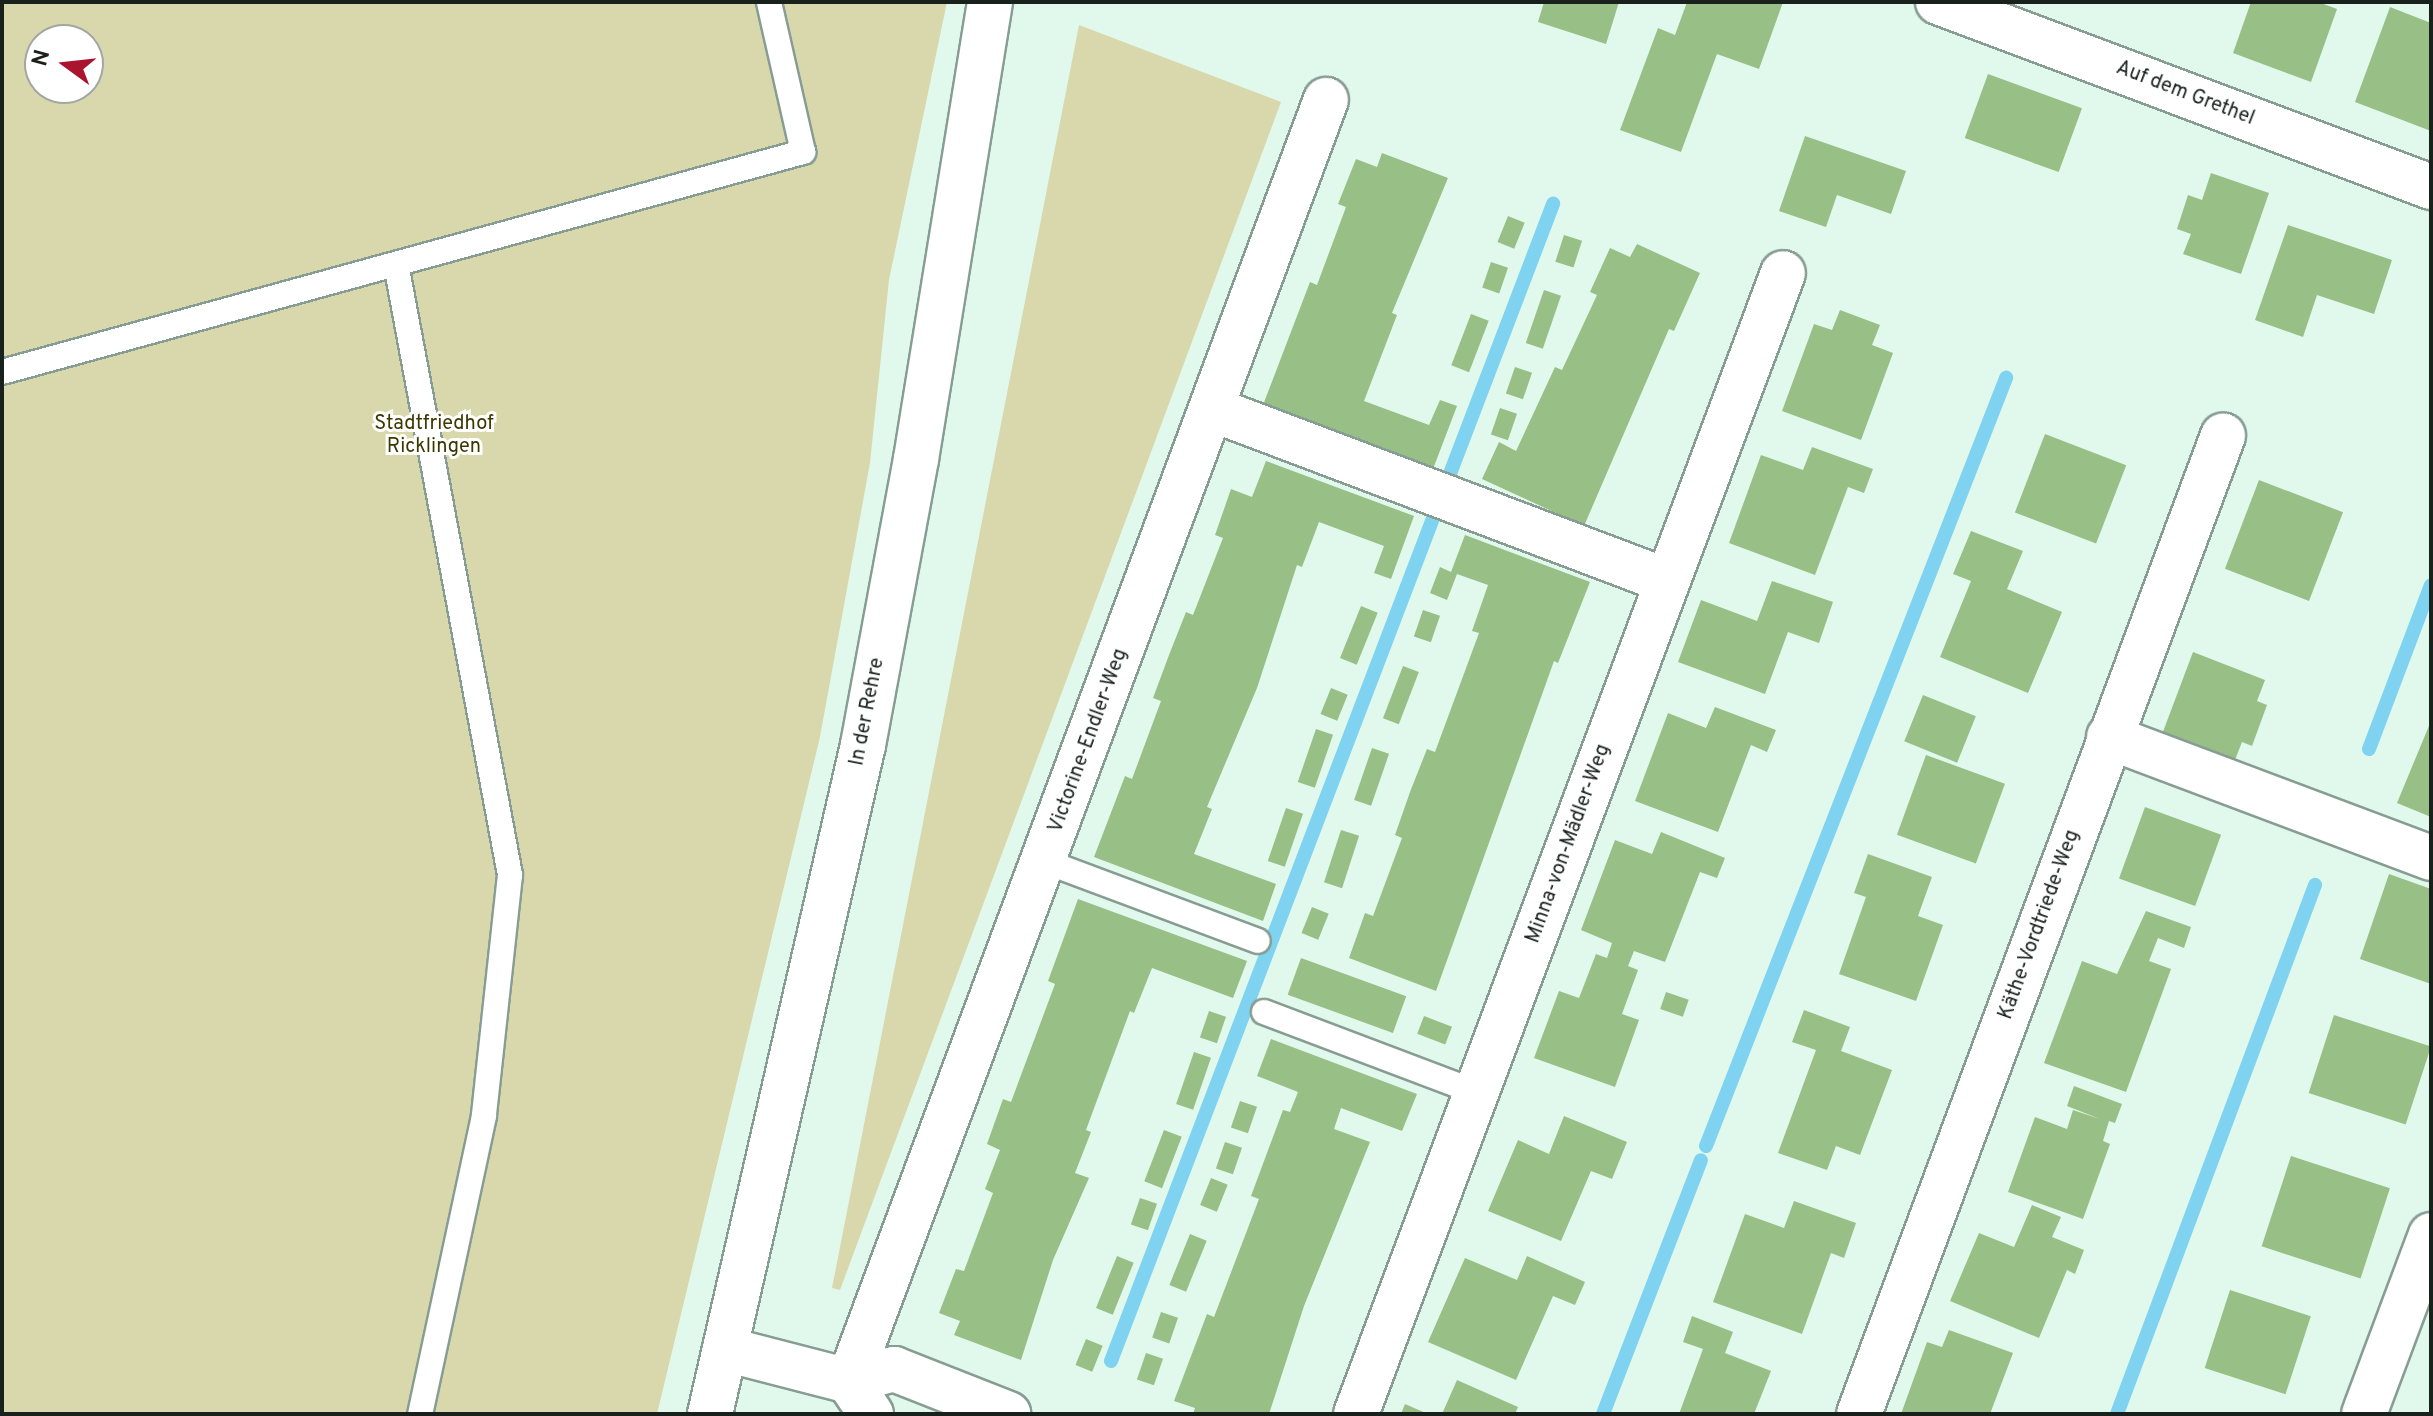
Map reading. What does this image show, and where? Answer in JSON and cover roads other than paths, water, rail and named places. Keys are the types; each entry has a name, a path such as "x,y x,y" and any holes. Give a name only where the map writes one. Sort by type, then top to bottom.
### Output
{"street":[{"name":"In der Rehre","path":"710,1414 863,745 916,459 990,2"},
{"name":"Auf dem Grethel","path":"1938,2 2431,187"},
{"name":"Victorine-Endler-Weg","path":"860,1398 1044,861 1326,100"},
{"name":"Minna-von-Mädler-Weg","path":"1356,1414 1783,273"},
{"path":"1212,409 1666,581"},
{"name":"Käthe-Vordtriede-Weg","path":"1859,1414 2223,436"},
{"path":"2109,737 2431,858"},
{"path":"2364,1414 2431,1235"},
{"path":"725,1349 860,1398 894,1369 1008,1414"}],"lane":[{"path":"2,372 803,152 769,2"},
{"path":"396,264 510,875 484,1116 420,1414"},
{"path":"1044,861 1258,941"},
{"path":"1264,1012 1478,1093"}],"waterway":[{"path":"1111,1361 1553,204"},
{"path":"1706,1146 2006,378"},
{"path":"2369,749 2431,585"},
{"path":"2117,1414 2315,885"},
{"path":"1603,1414 1701,1160"}],"park label":[{"name":"Stadtfriedhof Ricklingen","path":"434,436"}]}
